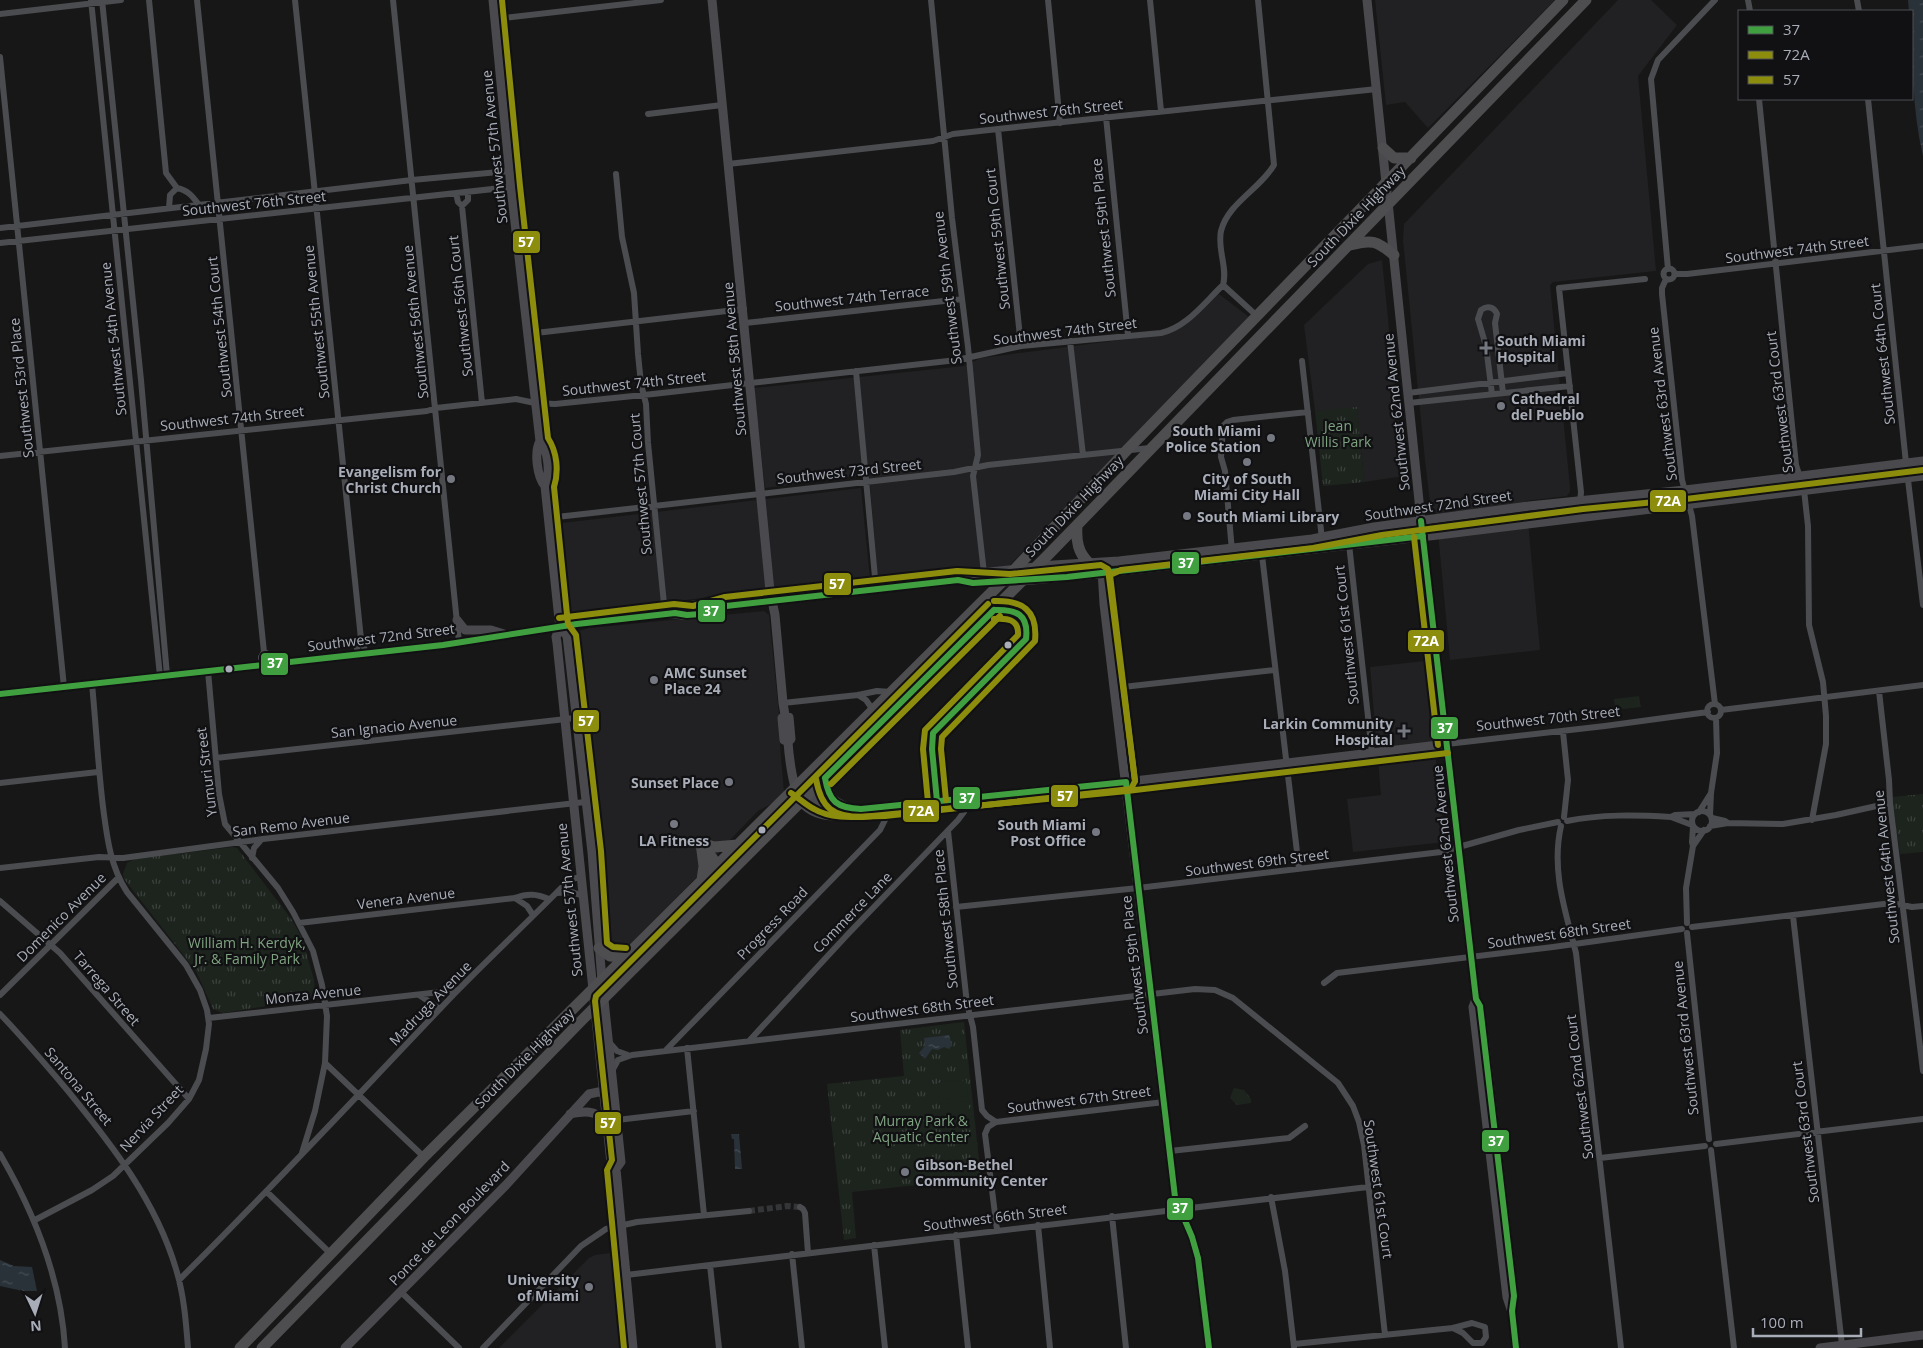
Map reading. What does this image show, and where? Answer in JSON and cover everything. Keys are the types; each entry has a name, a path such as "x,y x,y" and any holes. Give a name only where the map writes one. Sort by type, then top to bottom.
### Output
{"highway":[{"name":"South Dixie Highway","path":"240,1348 424,1157 1014,570 1127,450 1563,0"},
{"name":"South Dixie Highway","path":"262,1348 594,1008 1036,567 1586,0"},
{"path":"1383,148 1394,158 1410,158"},
{"path":"1348,245 1369,241 1381,244 1394,255"},
{"path":"1252,345 1256,332 1257,316 1264,318 1281,315"},
{"path":"1076,526 1077,544 1083,557 1089,563"},
{"path":"825,778 829,796 834,802 846,808"},
{"path":"701,843 714,847 738,845"},
{"path":"701,843 716,866 716,875 709,886 707,896"},
{"path":"701,843 704,866 702,880"},
{"path":"599,948 610,956 625,957"},
{"path":"418,1188 425,1169 424,1157 435,1157 456,1149"},
{"path":"325,1284 331,1254 339,1254 360,1246"}],"main road":[{"name":"Southwest 57th Avenue","path":"493,0 535,403 540,440 545,446 548,480 545,486 560,627 556,637 606,1121 611,1163 616,1169 633,1348"},
{"name":"Southwest 58th Avenue","path":"712,0 744,309 760,494 785,715 782,718 784,740 788,742 790,770 796,786"},
{"name":"Southwest 62nd Avenue","path":"1367,0 1421,521 1476,999 1480,1006 1514,1296 1512,1311 1516,1348"},
{"name":"Southwest 72nd Street","path":"958,580 971,574 1119,561 1232,548 1582,500 1685,490 1923,461"},
{"name":"Southwest 72nd Street","path":"0,694 362,654 665,614 675,613 681,615 714,611 726,606 876,588 958,580 1001,582 1101,574 1923,476"},
{"path":"1101,574 1102,569 1106,565 1119,561"},
{"name":"Southwest 59th Place","path":"1101,574 1175,1197 1192,1237 1200,1264 1209,1348"},
{"path":"457,620 465,630 491,630 506,635"},
{"name":"Southwest 57th Avenue","path":"560,627 567,636 592,862 621,1162 616,1169"},
{"name":"Southwest 70th Street","path":"805,799 825,805 846,808 884,807 1126,782 1447,744"},
{"path":"796,786 805,799"},
{"name":"Southwest 70th Street","path":"805,799 813,810 832,816 848,816 884,807"},
{"path":"592,862 581,877 585,880 596,902"},
{"path":"603,1091 609,1096 612,1127 618,1135"},
{"name":"Ponce de Leon Boulevard","path":"346,1348 506,1185 588,1094 603,1091"},
{"path":"570,1114 591,1112 606,1121"},
{"path":"1820,1348 1842,1345 1857,1346 1923,1336"}],"street":[{"path":"0,14 121,0"},
{"path":"149,0 166,173 177,188 184,189 192,195 199,205"},
{"name":"Southwest 54th Court","path":"198,0 264,652 261,657 266,664"},
{"name":"Southwest 55th Avenue","path":"295,0 362,641 358,648 362,654"},
{"name":"Southwest 56th Avenue","path":"394,0 459,642"},
{"path":"496,19 661,0"},
{"name":"Southwest 59th Avenue","path":"931,0 978,455 973,476 984,573"},
{"path":"1048,0 1060,123"},
{"path":"1150,0 1161,111"},
{"path":"1257,316 1223,285 1224,276 1220,243 1223,224 1234,208 1274,165 1258,0"},
{"name":"Southwest 63rd Avenue","path":"1714,704 1692,516 1678,451 1662,297 1662,288 1666,279 1664,273 1668,269 1651,90 1652,72 1661,56 1715,0"},
{"name":"Southwest 54th Avenue","path":"102,1 146,440 163,676"},
{"name":"Southwest 54th Avenue","path":"91,2 136,442 163,676"},
{"name":"Southwest 53rd Place","path":"0,57 64,687"},
{"name":"Southwest 76th Street","path":"728,164 933,141 953,134 1377,89"},
{"name":"Southwest 63rd Court","path":"1760,100 1796,466 1804,490 1809,546 1809,624 1825,698 1826,744 1812,820"},
{"name":"Southwest 64th Court","path":"1868,100 1907,477 1923,606"},
{"path":"648,114 722,105"},
{"name":"Southwest 59th Place","path":"1106,117 1128,336"},
{"name":"Southwest 59th Court","path":"998,129 1021,346"},
{"name":"Southwest 76th Street","path":"0,228 412,180 510,171"},
{"name":"Southwest 57th Court","path":"616,174 622,237 632,280 665,614"},
{"name":"Southwest 76th Street","path":"0,243 512,187"},
{"path":"169,208 170,195 177,188"},
{"name":"Southwest 56th Court","path":"462,206 468,200 468,192"},
{"name":"Southwest 56th Court","path":"456,193 458,202 462,206 482,403"},
{"name":"Southwest 74th Street","path":"1675,274 1777,264 1923,246"},
{"path":"1666,279 1671,280 1675,274 1672,270 1668,269"},
{"path":"1579,517 1582,500 1560,288 1645,279"},
{"name":"Southwest 74th Street","path":"0,456 428,411 436,408 516,399 535,403 556,404 644,395 969,358 1021,346 1161,333 1179,326 1223,285"},
{"name":"Southwest 74th Terrace","path":"745,323 962,299"},
{"path":"1480,323 1487,327 1495,323 1498,318 1497,312 1493,308 1487,307 1478,314 1478,319 1486,346 1492,394"},
{"path":"527,334 744,309"},
{"path":"1495,323 1503,393"},
{"path":"1070,341 1083,455"},
{"name":"Southwest 61st Court","path":"1302,361 1323,548"},
{"path":"856,371 876,588"},
{"path":"1408,393 1568,373"},
{"path":"1409,403 1570,386"},
{"path":"1233,558 1222,457 1222,428 1227,422 1308,412"},
{"name":"Southwest 73rd Street","path":"548,518 1152,448"},
{"name":"Southwest 61st Court","path":"1349,544 1372,753"},
{"path":"1262,556 1299,869"},
{"path":"1114,688 1275,670"},
{"name":"Yumuri Street","path":"208,671 224,821 227,828 283,896 299,923 316,961 325,1006 327,1038 325,1063"},
{"name":"Nervia Street","path":"35,1220 97,1188 125,1165 168,1123 188,1099 199,1080 206,1049 209,1018 200,990 192,974 143,912 119,877 111,858 98,772 92,684"},
{"path":"1721,710 1923,685"},
{"path":"783,704 884,690 891,692"},
{"name":"Southwest 64th Avenue","path":"1879,691 1890,803 1923,1071"},
{"path":"858,695 866,700 873,710"},
{"path":"1716,718 1711,717 1708,712 1710,706 1714,704 1720,707 1721,710"},
{"path":"1707,828 1711,816 1711,794 1717,760 1716,718 1721,710"},
{"name":"Southwest 70th Street","path":"1447,744 1563,732 1708,712"},
{"name":"San Ignacio Avenue","path":"216,758 575,718"},
{"path":"1563,732 1568,780 1565,819 1619,816 1671,817 1705,812 1728,823"},
{"path":"0,783 98,772"},
{"path":"1692,826 1692,820 1711,794"},
{"name":"Commerce Lane","path":"748,1041 948,830 964,812 966,798"},
{"name":"San Remo Avenue","path":"0,868 99,857 123,858 262,839 585,802"},
{"path":"1671,817 1692,826 1696,830 1728,823 1773,825 1812,820 1890,803"},
{"name":"Progress Road","path":"666,1050 880,830 885,820 884,807"},
{"name":"Southwest 69th Street","path":"956,907 1138,888 1432,853 1459,848 1519,830 1559,824 1560,818 1565,819"},
{"name":"Southwest 62nd Court","path":"1559,824 1558,878 1563,906 1574,944 1621,1348"},
{"name":"Southwest 63rd Avenue","path":"1692,826 1693,846 1686,888 1687,928 1708,1145 1734,1348"},
{"name":"Southwest 63rd Avenue","path":"1693,846 1707,828"},
{"name":"Southwest 58th Place","path":"948,830 966,996 982,1110 996,1122"},
{"path":"252,858 254,848 262,839"},
{"name":"Domenico Avenue","path":"0,995 119,877"},
{"name":"Madruga Avenue","path":"179,1280 266,1192 458,990 549,899 571,879 581,877"},
{"path":"556,894 572,892 583,896"},
{"name":"Venera Avenue","path":"299,923 516,898 532,894 549,899"},
{"path":"516,898 529,908 533,915"},
{"name":"Tarrega Street","path":"0,901 52,945 188,1099"},
{"name":"Southwest 68th Street","path":"1324,983 1337,973 1687,928 1892,903 1912,907 1923,906"},
{"name":"Southwest 63rd Court","path":"1793,916 1842,1345"},
{"name":"Southwest 68th Street","path":"628,1055 1201,988 1218,991"},
{"name":"Monza Avenue","path":"209,1018 458,990"},
{"name":"Southwest 61st Court","path":"1218,991 1233,998 1318,1065 1342,1088 1352,1102 1364,1145 1385,1335"},
{"path":"419,995 440,1009"},
{"name":"Santona Street","path":"0,1014 84,1111 125,1165 152,1212 171,1254 179,1280 188,1348"},
{"path":"608,1042 617,1051 628,1055"},
{"path":"687,1048 704,1215"},
{"path":"612,1071 618,1060 628,1055"},
{"path":"325,1063 424,1157"},
{"name":"Madruga Avenue","path":"302,1154 315,1111 325,1063"},
{"name":"Southwest 67th Street","path":"996,1122 1164,1102"},
{"path":"617,1120 694,1111"},
{"path":"1600,1158 1708,1145 1714,1148 1716,1144 1923,1119"},
{"path":"996,1122 988,1127 985,1134 997,1230"},
{"path":"1170,1151 1289,1138 1305,1126"},
{"path":"0,1154 35,1220 41,1237 58,1299 64,1348"},
{"name":"Southwest 66th Street","path":"626,1275 874,1244 1368,1187"},
{"path":"266,1192 331,1254"},
{"path":"1271,1197 1284,1262 1294,1346 1453,1328 1468,1323 1478,1324 1485,1328 1486,1337 1482,1342 1472,1344 1463,1333 1453,1328"},
{"path":"800,1207 804,1209 806,1214 808,1253"},
{"path":"483,1348 581,1246 606,1229 622,1225 749,1211"},
{"path":"1112,1216 1126,1348"},
{"path":"1038,1225 1050,1348"},
{"path":"956,1235 968,1348"},
{"path":"874,1244 885,1348"},
{"path":"792,1254 802,1348"},
{"path":"710,1265 719,1348"},
{"path":"401,1292 459,1348"}],"shaded area":[{"path":"1375,0 1555,0 1428,128 1405,102 1386,105"},
{"name":"South Miami Hospital","path":"1618,0 1651,0 1677,25 1638,76 1656,271 1553,282 1550,285 1570,492 1567,496 1526,501 1540,650 1450,660 1436,511 1431,507 1430,503 1425,460 1403,240 1404,224"},
{"path":"1382,260 1404,476 1364,482 1357,408 1315,411 1304,325 1368,264"},
{"path":"1219,294 1249,317 1009,566 878,579 869,475 765,488 754,388 964,366 981,358 1167,334"},
{"path":"861,488 870,579 571,613 562,523"},
{"name":"Sunset Place","path":"764,611 769,615 780,724 784,792 773,803 758,811 699,875 623,953 618,955 603,945 593,818 573,639 575,634 589,628"},
{"name":"Larkin Community Hospital","path":"1425,661 1445,842 1353,852 1347,799 1381,795 1370,667"},
{"name":"University of Miami","path":"610,1253 613,1255 624,1348 499,1348 589,1258 595,1255"}],"green space":[{"name":"Jean Willis Park","path":"1357,407 1364,482 1323,486 1315,411"},
{"path":"1639,696 1641,707 1615,710 1614,699"},
{"path":"1923,794 1923,852 1900,854 1892,797"},
{"name":"William H. Kerdyk, Jr. & Family Park","path":"237,848 292,920 302,938 314,980 315,993 310,999 223,1013 213,1009 196,971 124,879 123,874 127,863 135,859"},
{"name":"Murray Park & Aquatic Center","path":"964,1022 981,1178 852,1192 856,1238 844,1240 827,1084 904,1076 900,1030"},
{"path":"966,1080 968,1096 940,1099 938,1083"},
{"path":"1234,1088 1244,1090 1251,1099 1251,1103 1237,1105 1230,1098"},
{"path":"968,1101 970,1117 942,1120 940,1104"}],"water":[{"path":"1908,0 1923,0 1923,156 1915,102 1913,10 1909,10"},
{"path":"949,1035 952,1045 949,1049 944,1047 938,1050 932,1049 925,1059 919,1053 925,1046 924,1038"},
{"path":"731,1134 739,1134 742,1169 735,1169 734,1139 732,1139"},
{"path":"0,1260 14,1266 32,1267 37,1291 23,1291 0,1286"}],"tunnel":[{"path":"749,1211 787,1206 800,1207"}],"transit line":[{"name":"57","path":"502,0 520,186 548,438 556,462 554,487 568,624 576,635 601,851 607,943 613,947 626,948"},
{"name":"72A","path":"1135,781 1110,575 1121,570 1313,548 1382,535 1583,509 1686,499 1923,470"},
{"name":"37","path":"1421,521 1476,999 1480,1006 1514,1296 1512,1311 1516,1348"},
{"name":"37","path":"0,694 443,645 577,624 675,613 687,615 701,614 726,606 958,580 973,583 1067,577 1423,536"},
{"name":"72A","path":"1414,537 1438,745"},
{"name":"57","path":"559,618 674,604 693,606 725,597 957,571 1010,574 1101,565 1108,569 1135,781 1131,789 885,816 858,817 822,813 791,793"},
{"name":"72A","path":"946,800 941,749 942,737 1035,641 1034,622 1031,614 1026,609 1013,602 994,601"},
{"name":"57","path":"624,1348 607,1170 612,1160 596,996 988,604"},
{"name":"37","path":"825,778 994,610"},
{"name":"37","path":"937,801 932,749 933,733 1026,639 1025,624 1019,615 1015,612 994,610"},
{"name":"72A","path":"831,784 1000,616"},
{"name":"57","path":"928,802 923,749 925,730 1018,635 1018,630 1014,623 1003,619 994,619"},
{"name":"72A","path":"816,779 821,797 830,809 843,815 862,817 1127,791 1448,753"},
{"name":"37","path":"825,778 829,793 836,802 846,807 861,809 1126,782"},
{"name":"37","path":"1126,782 1175,1197 1192,1237 1198,1258 1209,1348"}],"place":[{"name":"South Miami Hospital","path":"1486,348"},
{"name":"Cathedral del Pueblo","path":"1501,406"},
{"name":"South Miami Police Station","path":"1271,438"},
{"name":"City of South Miami City Hall","path":"1247,462"},
{"name":"Evangelism for Christ Church","path":"451,479"},
{"name":"South Miami Library","path":"1187,516"},
{"name":"AMC Sunset Place 24","path":"654,680"},
{"name":"Larkin Community Hospital","path":"1404,731"},
{"name":"Sunset Place","path":"729,782"},
{"name":"LA Fitness","path":"674,824"},
{"name":"South Miami Post Office","path":"1096,832"},
{"name":"Gibson-Bethel Community Center","path":"905,1172"},
{"name":"University of Miami","path":"589,1287"}]}
